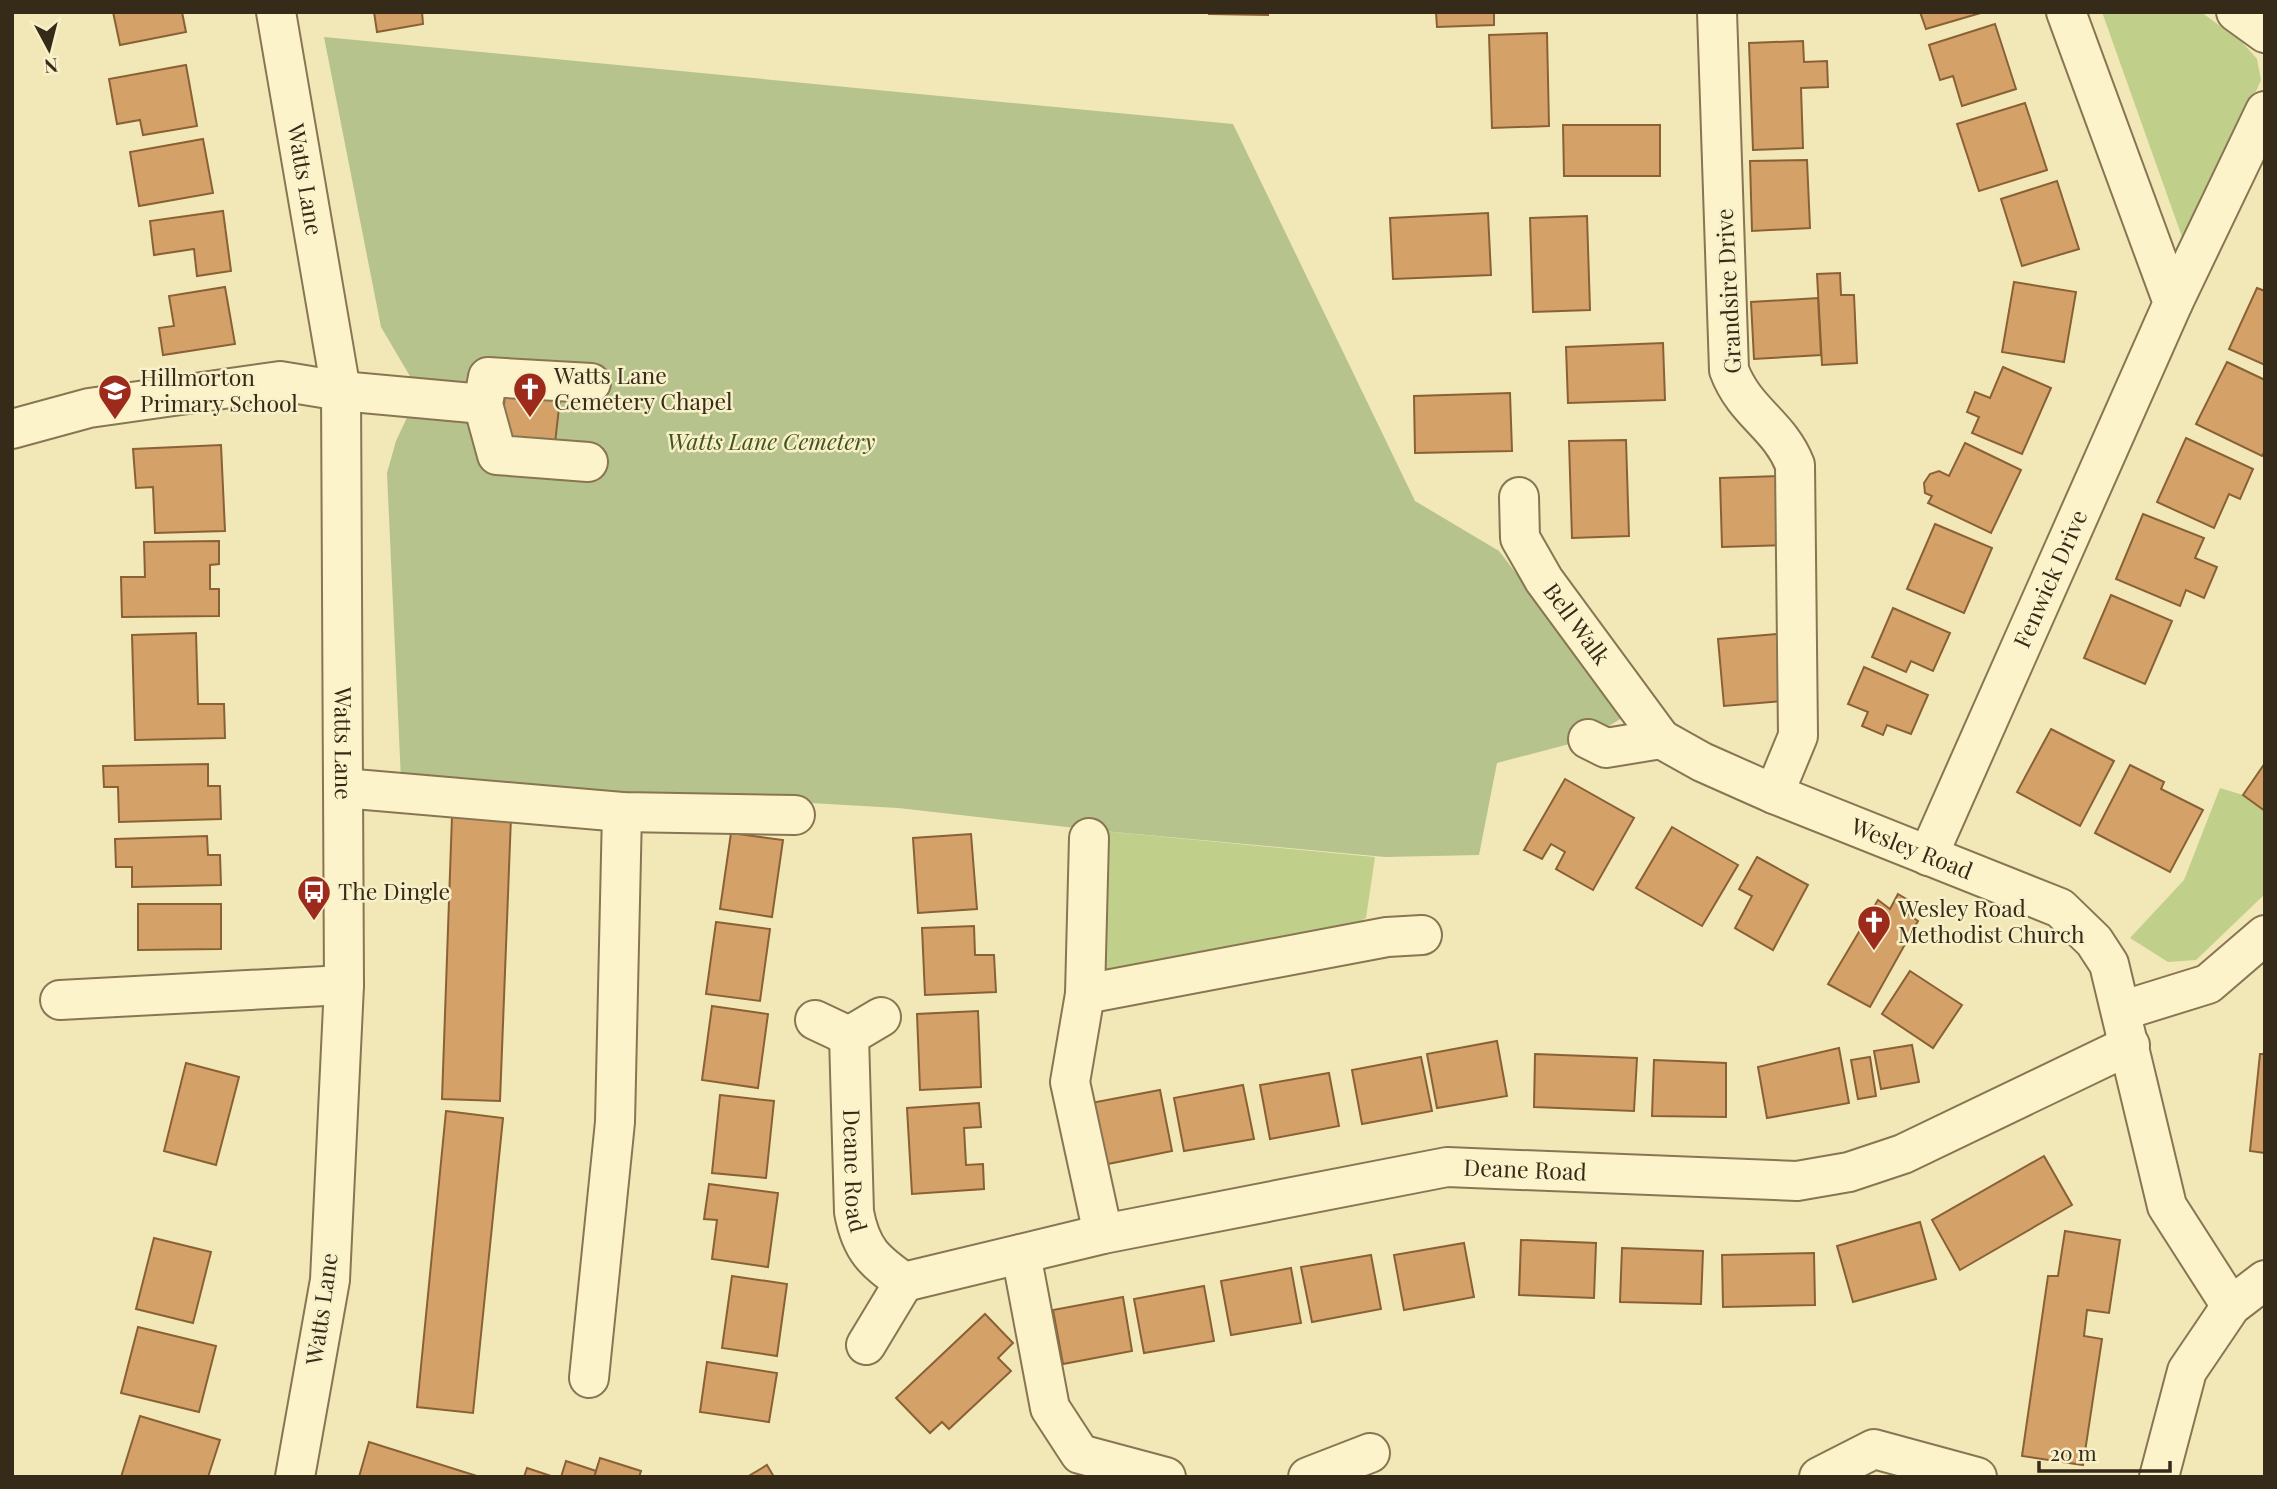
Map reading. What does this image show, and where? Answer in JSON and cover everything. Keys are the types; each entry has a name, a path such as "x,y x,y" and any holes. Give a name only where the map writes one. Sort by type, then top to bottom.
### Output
{"street":[{"name":"Watts Lane","path":"276,12 341,391 344,985 330,1280 295,1477"},
{"name":"Grandsire Drive","path":"1717,12 1728,370 1737,393 1787,444 1795,465 1798,736 1774,794"},
{"path":"2066,12 2173,303"},
{"path":"2235,12 2265,33"},
{"name":"Fenwick Drive","path":"1928,856 2173,303 2265,111"},
{"path":"588,462 497,455 483,404 488,377 591,383"},
{"path":"12,429 89,408 279,381 341,391 483,404"},
{"name":"Bell Walk","path":"1519,497 1520,538 1544,580 1661,739"},
{"path":"1588,740 1606,748 1661,739"},
{"name":"Wesley Road","path":"1661,739 1702,762 1774,794 2060,908 2094,941 2109,964 2167,1206 2231,1306"},
{"path":"343,788 622,812 795,815"},
{"path":"589,1378 615,1122 622,812"},
{"path":"1089,838 1085,994 1070,1082 1103,1234"},
{"path":"1085,994 1387,937 1422,935"},
{"name":"Deane Road","path":"815,1020 865,1027 854,1212 859,1238 877,1262 904,1282 1103,1234 1447,1167 1797,1181 1849,1172 1903,1154 2208,984 2265,935"},
{"path":"60,1000 344,985"},
{"path":"1021,1254 1049,1408 1080,1454 1166,1477"},
{"path":"2159,1477 2187,1371 2231,1306 2265,1280"},
{"path":"866,1345 904,1282"},
{"path":"1819,1477 1874,1449 1977,1477"},
{"path":"1308,1477 1370,1453"}],"green space":[{"path":"2102,12 2201,12 2242,42 2257,59 2261,80 2186,248"},
{"name":"Watts Lane Cemetery","path":"324,37 1233,124 1415,501 1499,551 1625,716 1588,739 1497,763 1479,855 1385,857 1093,830 898,808 401,780 387,473 396,441 411,409 414,383 381,327"},
{"path":"2220,788 2243,795 2265,811 2265,894 2196,960 2168,962 2130,938 2184,880"},
{"path":"1093,830 1375,857 1366,918 1337,930 1247,943 1153,968 1115,973 1096,972"}],"building":[{"path":"113,12 182,12 186,32 120,45"},
{"path":"374,12 422,12 423,24 377,32"},
{"path":"1268,12 1268,15 1209,14"},
{"path":"1436,12 1494,12 1494,25 1437,27"},
{"path":"1920,12 1984,12 1926,29"},
{"path":"1995,24 2016,89 1962,106 1953,76 1940,80 1929,45"},
{"path":"1547,33 1549,126 1492,128 1489,35"},
{"path":"1803,41 1804,62 1827,61 1828,87 1801,88 1803,148 1753,150 1749,43"},
{"path":"186,65 197,126 143,135 140,120 117,124 109,79"},
{"path":"2025,103 2047,170 1979,191 1957,124"},
{"path":"1563,125 1660,125 1660,176 1564,176"},
{"path":"203,139 213,193 139,206 130,152"},
{"path":"1807,160 1810,228 1752,231 1750,161"},
{"path":"2057,181 2079,249 2022,266 2001,199"},
{"path":"223,211 231,271 197,276 194,249 154,255 150,221"},
{"path":"1488,213 1491,275 1393,279 1390,218"},
{"path":"1587,216 1590,310 1533,312 1530,218"},
{"path":"1840,273 1841,295 1854,295 1857,363 1822,365 1817,274"},
{"path":"2014,282 2076,292 2064,362 2002,352"},
{"path":"225,287 235,344 163,355 159,328 174,326 169,296"},
{"path":"2257,288 2265,291 2265,365 2229,349"},
{"path":"1818,298 1821,355 1754,359 1751,302"},
{"path":"1663,343 1665,400 1568,403 1566,347"},
{"path":"2227,362 2265,380 2265,451 2262,456 2196,424"},
{"path":"2003,367 2051,388 2022,454 1972,433 1979,417 1967,412 1975,392 1990,398"},
{"path":"1510,393 1512,451 1415,453 1414,396"},
{"name":"Watts Lane Cemetery Chapel","path":"505,394 560,399 555,443 501,438"},
{"path":"2186,438 2253,469 2240,499 2229,494 2214,528 2157,502"},
{"path":"1626,440 1629,536 1572,538 1569,441"},
{"path":"1965,443 2021,470 1991,533 1928,503 1932,496 1925,493 1924,483 1930,474 1939,471 1949,476"},
{"path":"221,445 225,531 155,533 153,487 136,488 133,449"},
{"path":"1782,476 1785,545 1722,547 1720,478"},
{"path":"2143,514 2204,538 2195,558 2217,567 2204,598 2186,590 2180,606 2116,579"},
{"path":"1935,524 1992,548 1964,613 1907,589"},
{"path":"219,541 219,564 210,565 210,589 219,589 219,616 122,617 121,577 145,577 144,542"},
{"path":"2111,595 2172,621 2145,684 2084,658"},
{"path":"1893,608 1950,633 1933,671 1911,661 1906,672 1872,657"},
{"path":"196,633 198,704 224,704 225,738 135,740 132,635"},
{"path":"1790,633 1795,700 1724,706 1718,639"},
{"path":"1864,667 1928,695 1911,734 1887,725 1883,735 1862,726 1868,712 1848,704"},
{"path":"2051,729 2114,761 2080,826 2017,792"},
{"path":"2265,763 2265,811 2243,795"},
{"path":"208,764 208,786 220,786 221,819 119,822 118,787 104,787 103,766"},
{"path":"2130,765 2164,782 2161,789 2203,810 2170,872 2095,833"},
{"path":"1565,779 1634,818 1593,890 1556,869 1565,852 1551,844 1542,859 1524,850"},
{"path":"452,816 511,817 500,1101 442,1099"},
{"path":"1672,827 1738,865 1702,926 1636,888"},
{"path":"731,833 783,840 772,917 720,909"},
{"path":"971,834 977,909 918,913 913,838"},
{"path":"207,836 208,855 220,855 221,885 132,887 132,867 116,867 115,839"},
{"path":"1757,857 1808,885 1773,950 1735,928 1752,896 1739,889"},
{"name":"Wesley Road Methodist Church","path":"1898,894 1913,903 1908,914 1918,921 1870,1007 1828,984 1878,900 1890,909"},
{"path":"138,904 221,904 221,949 138,950"},
{"path":"716,922 770,929 760,1001 706,994"},
{"path":"974,926 975,955 994,955 996,992 925,995 922,928"},
{"path":"1910,971 1962,1005 1933,1048 1882,1014"},
{"path":"712,1006 768,1014 758,1088 702,1080"},
{"path":"978,1011 981,1087 920,1090 917,1014"},
{"path":"1497,1041 1507,1096 1437,1108 1427,1054"},
{"path":"1912,1045 1919,1082 1881,1089 1874,1051"},
{"path":"1839,1048 1849,1103 1767,1118 1758,1067"},
{"path":"1535,1054 1637,1058 1634,1111 1534,1107"},
{"path":"2260,1054 2265,1054 2265,1153 2250,1151"},
{"path":"1421,1057 1432,1111 1362,1124 1352,1070"},
{"path":"1870,1057 1876,1096 1858,1099 1851,1060"},
{"path":"1654,1060 1726,1063 1726,1117 1652,1116"},
{"path":"186,1063 239,1077 216,1165 164,1151"},
{"path":"1329,1073 1339,1126 1270,1139 1260,1085"},
{"path":"1243,1085 1254,1139 1184,1151 1174,1098"},
{"path":"1160,1090 1172,1151 1103,1165 1091,1103"},
{"path":"720,1095 774,1101 766,1178 712,1173"},
{"path":"979,1103 981,1127 964,1128 966,1165 983,1164 984,1189 912,1194 907,1108"},
{"path":"446,1111 503,1118 473,1413 417,1407"},
{"path":"2044,1156 2072,1205 1960,1270 1932,1220"},
{"path":"709,1184 778,1193 768,1267 712,1259 717,1220 704,1219"},
{"path":"1920,1222 1936,1279 1853,1302 1837,1246"},
{"path":"2065,1231 2120,1240 2109,1313 2087,1310 2084,1336 2102,1339 2083,1465 2022,1456 2048,1276 2058,1276"},
{"path":"154,1238 211,1252 193,1323 136,1309"},
{"path":"1521,1240 1596,1243 1594,1298 1519,1295"},
{"path":"1464,1243 1474,1297 1404,1310 1394,1255"},
{"path":"1622,1248 1703,1251 1701,1304 1620,1302"},
{"path":"1814,1253 1815,1305 1723,1307 1722,1255"},
{"path":"1371,1255 1381,1309 1312,1322 1301,1267"},
{"path":"1291,1268 1301,1323 1231,1335 1221,1281"},
{"path":"732,1276 787,1284 777,1356 722,1348"},
{"path":"1204,1286 1214,1341 1144,1353 1134,1299"},
{"path":"1123,1297 1132,1351 1063,1364 1053,1310"},
{"path":"985,1314 1013,1343 998,1358 1011,1371 949,1429 942,1422 930,1433 896,1398"},
{"path":"138,1327 216,1346 199,1412 121,1393"},
{"path":"707,1362 777,1373 769,1422 700,1412"},
{"path":"140,1416 220,1440 208,1477 121,1477"},
{"path":"369,1442 480,1477 359,1477"},
{"path":"600,1458 641,1471 639,1477 594,1477"},
{"path":"566,1461 596,1471 594,1477 561,1477"},
{"path":"767,1465 774,1477 747,1477"},
{"path":"527,1468 554,1477 524,1477"}],"place":[{"name":"Watts Lane Cemetery Chapel","path":"530,419"},
{"name":"Hillmorton Primary School","path":"115,421"},
{"name":"The Dingle","path":"314,922"},
{"name":"Wesley Road Methodist Church","path":"1874,952"}]}
